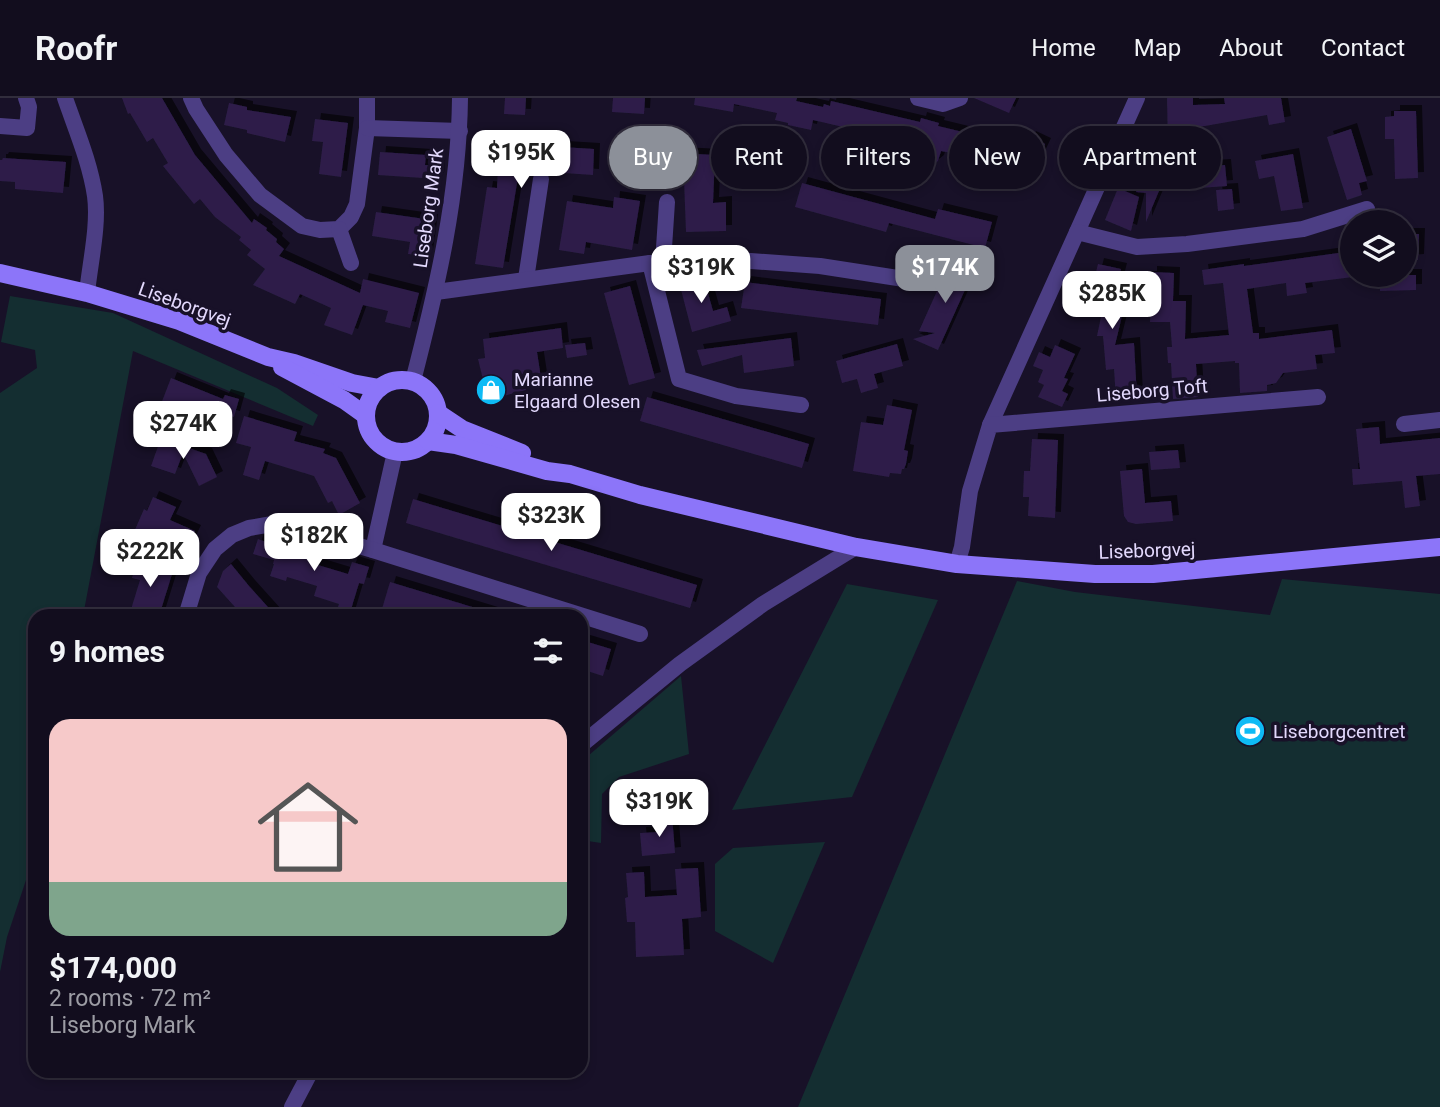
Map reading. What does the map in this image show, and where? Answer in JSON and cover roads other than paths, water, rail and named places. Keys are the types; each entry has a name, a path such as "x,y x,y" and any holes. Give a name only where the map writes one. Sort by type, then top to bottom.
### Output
{"street":[{"path":"0,126 27,128 29,107 26,98"},
{"path":"65,98 83,146 95,197 87,293"},
{"path":"191,98 226,155 260,195 302,226 320,230 339,229 351,217 357,204 367,128 367,98"},
{"name":"Liseborg Mark","path":"413,382 436,292 450,218 460,131 460,98"},
{"path":"918,98 943,104 960,98"},
{"path":"957,564 970,491 990,425 1137,98"},
{"name":"Liseborg Mark","path":"367,128 460,131"},
{"path":"526,279 541,180"},
{"path":"667,202 657,263 679,379 736,396 801,405"},
{"path":"1077,232 1137,247 1187,244 1303,229 1367,209"},
{"path":"339,229 351,263"},
{"name":"Liseborg Mark","path":"436,292 657,263 724,260 820,266 917,281"},
{"name":"Liseborgvej","path":"0,273 87,293 179,321 268,357 352,383 379,388"},
{"name":"Liseborgvej","path":"268,357 365,415"},
{"path":"389,382 413,382 423,386 436,403 437,423 428,441 418,448 395,452 373,439 367,428 367,405 379,388 389,382"},
{"name":"Liseborg Toft","path":"990,425 1318,397"},
{"name":"Liseborgvej","path":"438,413 462,429 570,474"},
{"path":"1404,424 1440,420"},
{"name":"Liseborgvej","path":"428,441 456,445 640,495 856,547 957,564 1095,574 1153,574 1440,547"},
{"path":"373,550 395,452"},
{"path":"188,609 199,573 215,549 232,535 249,528 278,523 561,609"},
{"path":"588,739 680,664 752,611 856,547"},
{"path":"588,618 640,634"},
{"path":"292,1107 307,1078"}],"place":[{"name":"Marianne Elgaard Olesen","path":"491,390"},
{"name":"Liseborgcentret","path":"1250,731"}]}
